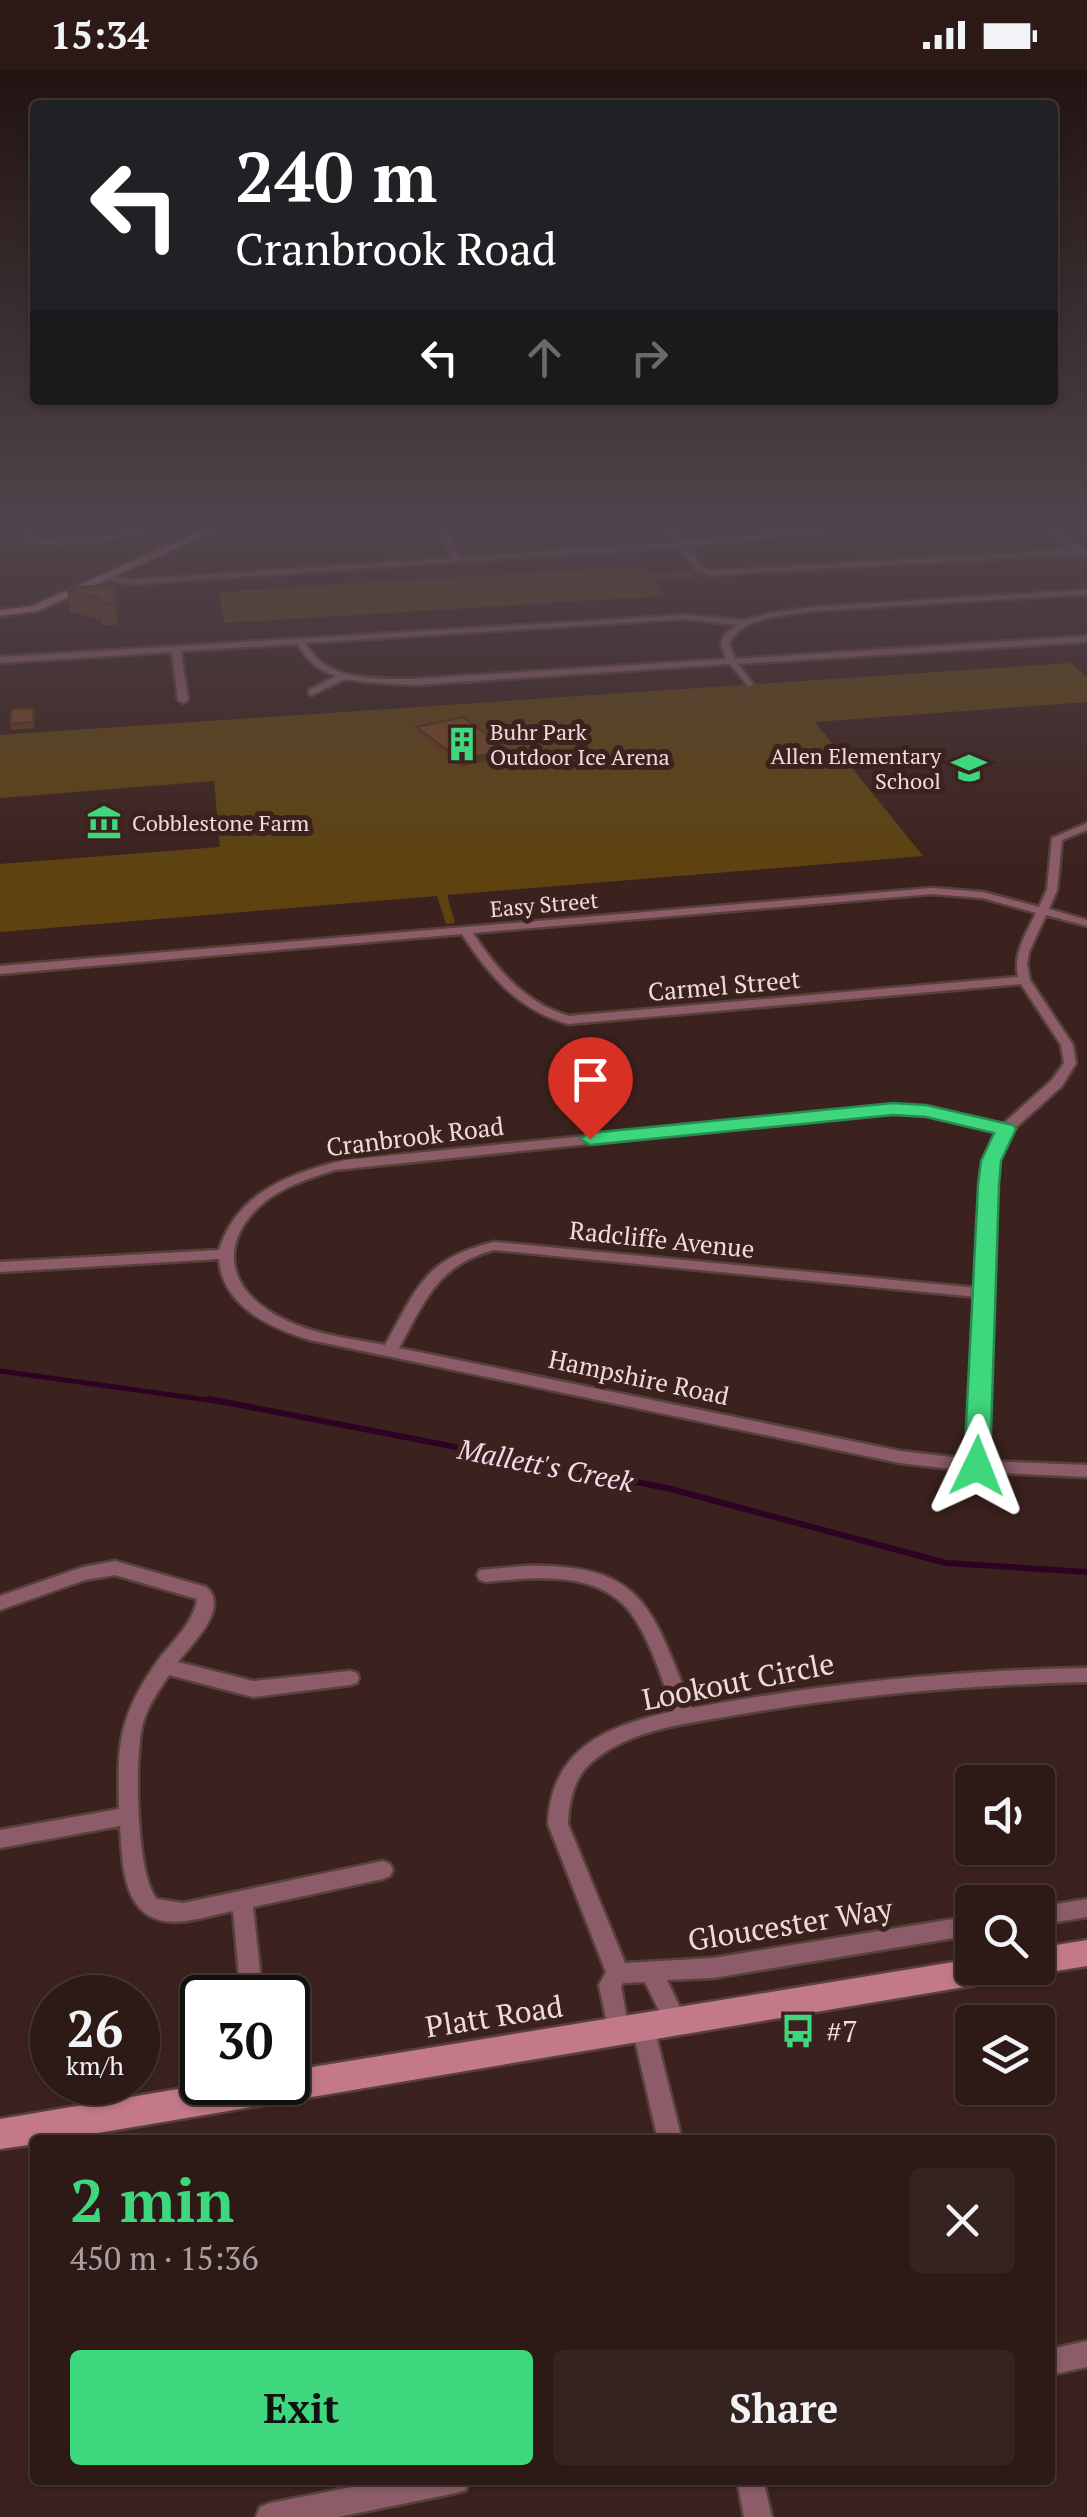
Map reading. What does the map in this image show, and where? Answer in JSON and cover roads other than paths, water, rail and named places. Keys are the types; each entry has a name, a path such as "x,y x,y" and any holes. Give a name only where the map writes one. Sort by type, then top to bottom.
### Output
{"main road":[{"path":"1055,1958 1087,1953"},
{"name":"Platt Road","path":"310,2078 955,1976"},
{"name":"Platt Road","path":"0,2134 180,2101"}],"street":[{"path":"0,660 329,639"},
{"path":"727,639 732,662 748,684"},
{"path":"300,641 314,662 346,675 374,681 431,682 1084,639"},
{"path":"176,648 183,700"},
{"path":"312,692 346,675"},
{"path":"977,1466 991,1161 1006,1129 1078,1064 1024,980 1023,952 1052,890 1057,838 1087,826"},
{"name":"Easy Street","path":"0,970 932,891 983,895 1087,923"},
{"name":"Carmel Street","path":"466,931 480,954 526,1002 551,1016 568,1020 1024,980"},
{"name":"Cranbrook Road","path":"224,1254 236,1227 265,1195 305,1174 345,1164 893,1109 926,1111 1006,1129"},
{"name":"Radcliffe Avenue","path":"389,1353 432,1274 459,1255 494,1246 983,1293"},
{"path":"0,1266 224,1254"},
{"name":"Hampshire Road","path":"224,1254 237,1292 265,1319 284,1328 900,1457 977,1466 1087,1471"},
{"path":"0,1603 83,1574 115,1568 200,1592 208,1605 141,1704 130,1734 126,1768 130,1816 139,1889 145,1902 157,1910 183,1912 383,1870"},
{"path":"486,1574 568,1574 605,1583 634,1603 686,1717"},
{"path":"167,1667 254,1690 350,1678"},
{"name":"Lookout Circle","path":"668,2135 631,2029 610,1986 617,1972 602,1926 564,1846 558,1824 558,1804 573,1768 609,1740 686,1717 872,1687 1087,1675"},
{"path":"0,1839 130,1816"},
{"path":"242,1900 250,1975"},
{"path":"1055,1913 1087,1908"},
{"name":"Gloucester Way","path":"617,1972 713,1968 955,1929"},
{"path":"651,1972 676,2022"},
{"path":"1055,2361 1087,2354"},
{"path":"270,2517 431,2485"},
{"path":"751,2485 758,2517"}],"waterway":[{"name":"Mallett's Creek","path":"0,1371 222,1402"},
{"name":"Mallett's Creek","path":"209,1399 667,1488 946,1563 1087,1572"}],"place":[{"name":"Buhr Park Outdoor Ice Arena","path":"462,744"},
{"name":"Allen Elementary School","path":"969,768"},
{"name":"Cobblestone Farm","path":"104,822"},
{"name":"#7","path":"798,2031"}]}
